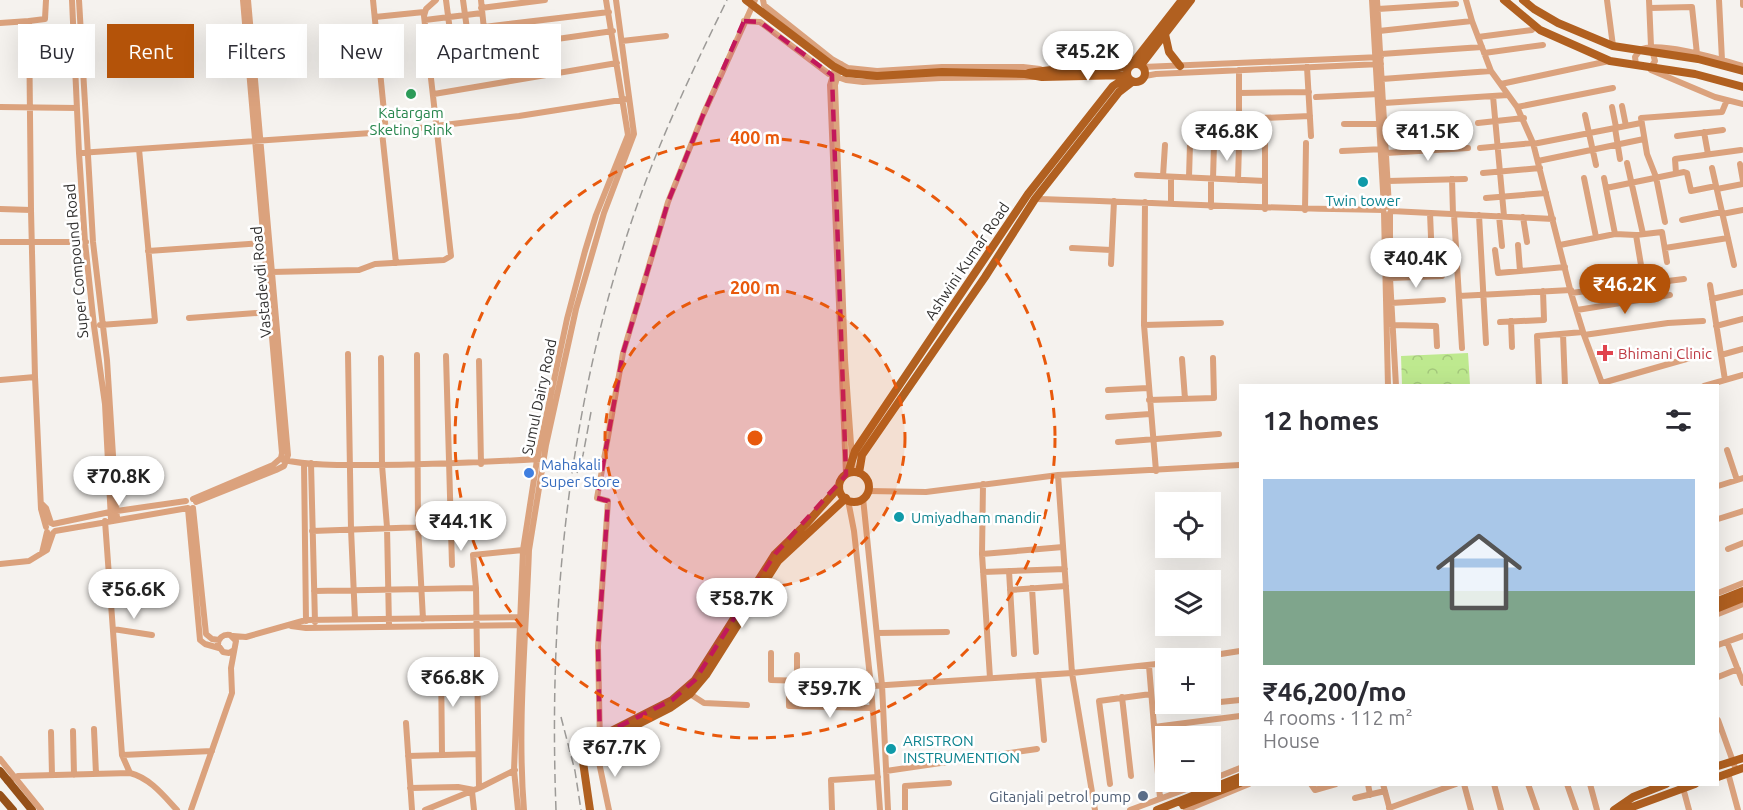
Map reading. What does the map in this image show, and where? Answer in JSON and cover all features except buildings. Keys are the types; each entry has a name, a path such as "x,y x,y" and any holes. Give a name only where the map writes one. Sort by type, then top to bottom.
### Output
{"highway":[{"path":"0,771 11,779 32,810"},
{"path":"0,795 13,810"}],"main road":[{"path":"746,0 833,66 846,73 877,76 942,72 1025,74 1137,66 1166,34 1191,0"},
{"path":"1129,78 1182,0"},
{"path":"1504,0 1540,30 1610,61 1695,74 1743,87"},
{"path":"1523,0 1558,23 1614,46 1640,50 1652,49 1743,71"},
{"path":"1166,34 1169,52 1180,66"},
{"path":"1043,73 1129,78 1138,82 1143,79 1145,73 1137,66"},
{"name":"Ashwini Kumar Road","path":"851,473 985,277 1035,199 1129,78"},
{"name":"Ashwini Kumar Road","path":"851,473 851,458 1028,194 1113,86 1129,78"},
{"path":"851,473 868,482 866,495 856,501 842,495 840,487 842,479 851,473"},
{"path":"674,702 695,680 775,554 840,487"},
{"path":"590,810 583,762 587,753 598,746 611,731 690,694 706,675 778,561 847,499"},
{"path":"1719,602 1743,591"},
{"path":"1719,608 1743,598"},
{"path":"1719,766 1743,758"},
{"path":"1719,777 1736,770"},
{"path":"1157,810 1239,777"},
{"path":"1170,810 1239,783"},
{"path":"1614,810 1633,797 1661,786"},
{"path":"1624,810 1641,807 1683,787"}],"street":[{"path":"0,23 45,19 46,0"},
{"name":"Super Compound Road","path":"72,0 79,153 89,242 103,325 113,431 113,512 111,520 113,629 122,755 130,773"},
{"name":"Super Compound Road","path":"79,0 93,326 105,404 113,512"},
{"name":"Vastadevdi Road","path":"243,0 259,141 283,460"},
{"name":"Vastadevdi Road","path":"248,0 270,272 286,423 283,460"},
{"path":"373,0 376,24"},
{"path":"375,17 424,12 436,0"},
{"path":"446,0 449,24"},
{"path":"464,0 467,24"},
{"path":"480,0 484,24"},
{"path":"425,20 466,15 545,0"},
{"name":"Sumul Dairy Road","path":"518,810 517,770 524,550 564,334 591,233 628,135 627,100 617,63 606,0"},
{"path":"79,153 384,132 627,100 616,0"},
{"path":"609,810 598,746 598,646 608,501 597,498 623,353 668,202 703,115 755,0"},
{"path":"763,0 764,5 839,63 861,70 1023,67 1043,73"},
{"path":"1372,0 1382,79 1379,94 1384,103 1384,150 1396,384"},
{"path":"1377,0 1379,94 1383,123"},
{"path":"1466,0 1491,70 1524,118 1533,143 1571,292 1603,384 1704,354"},
{"path":"1607,0 1614,46"},
{"path":"1644,66 1655,61 1652,49 1649,0"},
{"path":"1719,0 1722,60"},
{"path":"1743,0 1743,5"},
{"path":"1378,9 1456,4"},
{"path":"1650,8 1692,7 1697,54"},
{"path":"424,12 426,24"},
{"path":"509,24 609,12"},
{"path":"0,564 29,561 47,550 51,528 41,509 35,377 29,21"},
{"path":"744,21 760,22 834,76 863,82 941,78 1024,79 1043,73"},
{"path":"1379,31 1472,21"},
{"path":"561,38 620,30"},
{"path":"1478,37 1532,30"},
{"path":"622,41 666,36"},
{"path":"1143,79 1145,76 1156,74 1307,67 1543,45"},
{"path":"1652,49 1697,54 1743,66"},
{"path":"1640,50 1635,57 1644,66 1715,97 1743,104"},
{"path":"1137,66 1378,59"},
{"path":"1501,84 1610,61"},
{"path":"434,94 617,63"},
{"path":"839,63 830,85 851,473"},
{"path":"1307,67 1311,136"},
{"path":"1238,180 1239,70"},
{"path":"1382,79 1491,70"},
{"path":"834,76 851,458"},
{"path":"380,78 396,263"},
{"path":"270,272 358,270 375,264 444,260 451,256 432,78"},
{"path":"1517,106 1613,88"},
{"path":"1239,93 1309,92"},
{"path":"1317,97 1379,94"},
{"path":"1384,103 1508,95"},
{"path":"1493,96 1501,197 1502,246"},
{"path":"1665,222 1656,177 1647,154 1642,117 1722,112 1727,100"},
{"path":"0,106 78,108"},
{"path":"1622,106 1626,126"},
{"path":"1612,107 1620,159"},
{"path":"1585,115 1596,165"},
{"path":"1239,119 1310,116"},
{"path":"1344,124 1458,117"},
{"path":"1478,123 1524,118"},
{"path":"1480,148 1533,143 1641,123"},
{"path":"1677,136 1723,130"},
{"path":"1704,132 1708,154"},
{"path":"1483,173 1539,164 1644,139"},
{"path":"1265,142 1265,209"},
{"path":"1305,210 1306,143"},
{"path":"1163,176 1165,144"},
{"path":"1189,177 1190,144"},
{"path":"1211,207 1214,144"},
{"path":"1342,151 1468,148"},
{"path":"93,326 154,321 140,149"},
{"path":"1384,150 1388,181 1388,384"},
{"path":"1676,173 1675,159 1741,150"},
{"path":"1627,163 1639,235 1641,265"},
{"path":"1606,188 1686,172 1691,191 1716,188 1743,182 1740,164"},
{"path":"1712,168 1734,265"},
{"path":"1137,175 1265,181"},
{"path":"1171,177 1171,204"},
{"path":"1584,178 1596,237"},
{"path":"1604,178 1615,234"},
{"path":"1452,179 1462,348"},
{"path":"1388,181 1465,179"},
{"path":"1486,198 1546,193"},
{"path":"1035,199 1265,209 1387,210 1553,219"},
{"path":"1111,264 1114,201"},
{"path":"1144,202 1144,325 1156,471"},
{"path":"0,209 31,210"},
{"path":"1682,220 1743,210"},
{"path":"1430,213 1432,261"},
{"path":"1479,215 1486,343"},
{"path":"1523,217 1527,242"},
{"path":"1560,245 1615,234 1639,235 1662,232 1667,262"},
{"path":"1665,248 1728,238"},
{"path":"0,242 89,242"},
{"path":"148,252 265,243"},
{"path":"1518,245 1520,271"},
{"path":"1072,248 1111,250"},
{"path":"1495,250 1497,273 1565,267"},
{"path":"1390,278 1442,276"},
{"path":"1459,296 1543,291 1571,292 1684,279"},
{"path":"1710,285 1725,380"},
{"path":"1500,322 1544,320 1543,291"},
{"path":"1712,299 1743,292"},
{"path":"1577,310 1670,295"},
{"path":"1391,303 1443,300"},
{"path":"189,318 271,312"},
{"path":"1716,326 1743,319"},
{"path":"1511,321 1512,347"},
{"path":"1539,384 1538,336 1584,334 1668,322 1703,321"},
{"path":"1144,325 1221,323"},
{"path":"1392,325 1436,326 1437,346"},
{"path":"1563,334 1565,384"},
{"path":"1721,355 1743,349"},
{"path":"348,354 355,619"},
{"path":"417,355 418,526 423,619"},
{"path":"446,356 452,565"},
{"path":"381,358 382,465 387,527 389,623"},
{"path":"1149,400 1215,397 1213,358"},
{"path":"1182,359 1185,399"},
{"path":"479,361 481,464"},
{"path":"1711,384 1743,375"},
{"path":"0,380 35,377"},
{"path":"1108,390 1148,388"},
{"path":"1108,417 1150,414"},
{"path":"1118,442 1219,434"},
{"path":"1719,486 1740,479 1727,450"},
{"path":"51,528 111,520 191,504 276,470 284,466 283,460 350,465 481,464 540,460 523,617 306,628 291,626"},
{"path":"308,463 315,627"},
{"path":"306,628 308,463"},
{"path":"888,810 882,685 866,495 926,492 1058,475 1239,465"},
{"path":"1058,475 1072,673 1095,810"},
{"path":"983,484 982,554 990,678"},
{"path":"847,499 854,531 880,810"},
{"path":"51,528 113,512 191,504"},
{"path":"191,504 206,634 207,637 219,640"},
{"path":"191,504 200,640 205,645 219,648 231,668"},
{"path":"1719,519 1743,511"},
{"path":"312,531 452,526"},
{"path":"1728,549 1743,543"},
{"path":"982,554 1063,547"},
{"path":"474,810 478,754 476,588 473,555 524,550"},
{"path":"983,572 1065,569"},
{"path":"1009,571 1014,654"},
{"path":"1719,593 1743,583"},
{"path":"1010,590 1066,586"},
{"path":"314,591 476,588"},
{"path":"1032,588 1036,652"},
{"path":"1719,614 1743,604"},
{"path":"219,648 219,640 224,635 246,637 306,620 355,619 389,623 423,619 523,625"},
{"path":"113,629 152,635"},
{"path":"877,633 947,632"},
{"path":"191,810 232,693 231,668 235,647 233,636"},
{"path":"1719,645 1743,636"},
{"path":"224,653 229,653 246,637"},
{"path":"1727,642 1743,683"},
{"path":"1221,654 1239,651"},
{"path":"771,653 771,680 870,685 1072,673 1155,665"},
{"path":"797,656 797,681"},
{"path":"420,662 476,660"},
{"path":"441,661 442,755"},
{"path":"1149,666 1160,798"},
{"path":"1719,677 1738,669"},
{"path":"1038,675 1044,740"},
{"path":"789,690 789,706 872,708"},
{"path":"690,694 704,703 747,705"},
{"path":"1110,784 1099,701 1151,694"},
{"path":"1122,698 1131,776"},
{"path":"1221,702 1239,700"},
{"path":"1154,727 1239,716"},
{"path":"406,723 412,810"},
{"path":"1719,723 1736,770 1738,810"},
{"path":"94,729 96,774"},
{"path":"73,731 74,775"},
{"path":"51,732 52,776"},
{"path":"886,771 1037,749"},
{"path":"122,755 212,751"},
{"path":"408,756 478,754"},
{"path":"0,759 11,779 41,810"},
{"path":"1221,776 1239,768"},
{"path":"425,810 517,770 524,810"},
{"path":"11,779 130,773 147,781 177,810"},
{"path":"832,810 831,780 878,777"},
{"path":"905,810 905,786 949,783"},
{"path":"1186,810 1202,806 1245,786"},
{"path":"1312,786 1315,790 1329,786"},
{"path":"1368,786 1370,795"},
{"path":"1355,798 1370,795 1384,788 1390,809 1451,786"},
{"path":"1465,786 1471,810"},
{"path":"1495,786 1501,810"},
{"path":"1529,786 1537,810"},
{"path":"1568,786 1576,810"},
{"path":"1591,786 1597,810"},
{"path":"410,788 458,787 475,790"},
{"path":"1683,787 1689,810"},
{"path":"1130,810 1176,792"},
{"path":"1202,806 1208,810"}],"highlighted area":[{"path":"744,21 760,22 832,75 846,475 775,554 695,680 672,700 610,731 600,744 598,646 608,501 597,498 623,353 668,202 703,115"}],"green space":[{"path":"1468,353 1470,384 1402,384 1401,356"}],"railway":[{"path":"556,810 554,730 561,572 569,494 598,338 619,262 644,186 683,92 727,0"},
{"path":"577,473 583,455 591,412"},
{"path":"561,717 575,771 581,810"}],"place":[{"name":"Katargam Sketing Rink","path":"411,94"},
{"name":"Twin tower","path":"1363,182"},
{"name":"Bhimani Clinic","path":"1605,353"},
{"name":"Mahakali Super Store","path":"529,473"},
{"name":"Umiyadham mandir","path":"899,517"},
{"name":"ARISTRON INSTRUMENTION","path":"891,749"},
{"name":"Gitanjali petrol pump","path":"1143,796"}]}
